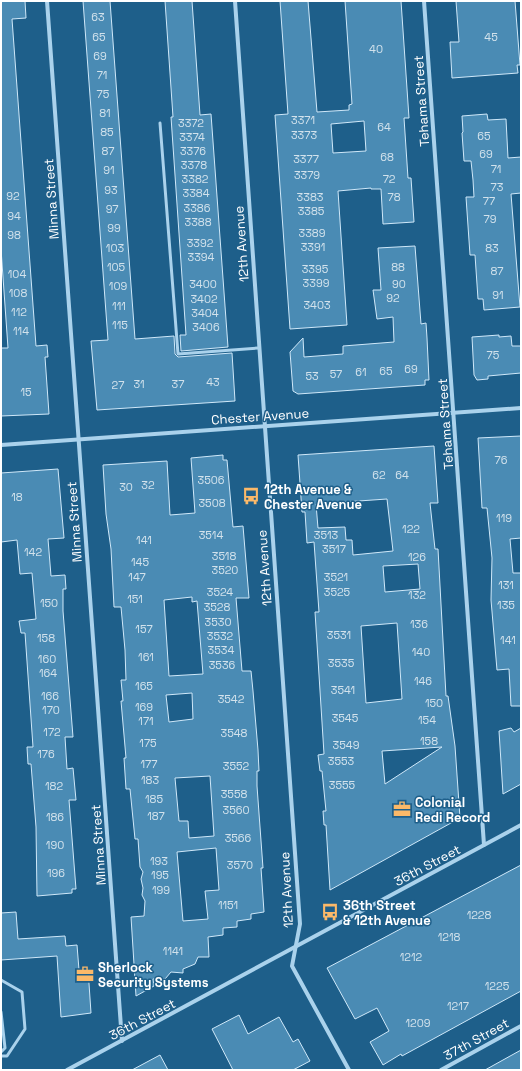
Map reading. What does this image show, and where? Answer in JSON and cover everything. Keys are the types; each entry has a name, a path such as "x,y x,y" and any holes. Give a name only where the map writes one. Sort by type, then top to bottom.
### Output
{"street":[{"name":"Minna Street","path":"48,1 78,440 122,1041"},
{"name":"12th Avenue","path":"235,1 258,348 300,924 292,966 349,1070"},
{"name":"Tehama Street","path":"424,1 484,845"},
{"name":"Chester Avenue","path":"1,445 521,408"},
{"name":"36th Street","path":"67,1070 521,825"},
{"name":"37th Street","path":"441,1070 521,1026"}],"lane":[{"path":"160,123 178,354 258,348"},
{"path":"1,980 22,992 25,1029 7,1056 1,1056"},
{"path":"1,1012 5,1048 1,1052"}],"building":[{"path":"1,1 25,1 26,18 12,19 36,346 47,345 48,357 45,357 49,414 1,416 1,348 8,348 1,249"},
{"path":"83,1 110,1 135,339 174,336 175,354 178,357 232,353 235,401 97,410 91,341 108,340"},
{"path":"165,1 192,1 200,115 211,114 228,347 181,351 180,335 186,335 171,117 173,117"},
{"path":"280,1 308,1 317,112 349,110 349,105 352,104 345,1 401,1 409,118 404,118 408,178 411,178 414,222 383,224 381,189 371,188 338,191 347,325 290,329 275,115 288,114","holes":["364,121 366,151 333,153 331,124"]},
{"path":"456,1 515,1 520,65 517,65 518,73 452,78 450,42 459,42"},
{"path":"487,114 488,120 506,119 508,158 521,157 521,193 511,194 520,307 484,310 483,299 478,299 475,255 470,255 466,197 474,197 471,161 464,161 462,116"},
{"path":"415,246 421,324 426,323 429,380 425,380 425,385 298,394 293,391 290,352 303,338 304,357 343,354 343,346 394,342 393,317 377,319 373,290 381,290 378,248"},
{"path":"499,335 499,337 511,336 512,346 521,346 521,373 488,376 488,379 477,380 474,375 472,337"},
{"path":"521,436 521,538 510,539 513,573 521,573 521,706 511,706 509,669 497,670 491,600 492,558 487,508 482,508 478,438"},
{"path":"434,446 438,503 430,503 435,549 438,549 446,696 448,696 455,746 460,818 330,890 326,825 324,825 323,811 326,811 322,771 320,771 318,755 324,754 315,612 319,612 314,542 307,543 305,512 302,512 298,455","holes":["387,499 393,551 353,555 352,540 346,540 345,527 318,528 316,504","418,564 420,589 385,592 383,566","397,623 402,699 366,703 361,626","442,747 385,784 382,751"]},
{"path":"223,455 223,460 227,460 233,527 243,526 249,598 236,598 242,671 251,671 253,691 258,750 259,771 257,771 257,786 263,868 261,868 264,912 251,914 251,919 237,921 237,927 223,928 223,935 208,937 209,957 198,957 195,964 183,969 183,973 171,972 165,979 153,979 154,986 136,996 131,917 144,916 145,901 142,895 143,888 141,879 143,872 140,867 138,839 135,839 130,789 126,789 124,758 126,758 121,701 123,701 121,680 126,680 125,650 121,607 114,607 111,549 106,514 103,465 167,461 170,515 195,513 191,458","holes":["192,597 192,602 197,601 203,674 169,676 164,600","192,693 193,719 169,722 166,695","210,776 214,836 189,838 188,821 179,821 175,778","216,848 219,890 205,891 208,919 183,921 177,852"]},
{"path":"58,469 64,538 48,539 51,576 65,575 66,589 63,589 63,611 73,737 65,737 67,769 73,768 76,800 69,800 76,889 72,889 72,893 37,896 36,827 31,764 28,764 27,747 33,747 25,633 21,633 19,621 36,619 32,573 20,574 17,540 1,542 1,473"},
{"path":"511,728 514,732 521,728 521,784 503,794 499,731"},
{"path":"521,865 521,991 383,1065 370,1042 389,1031 377,1008 355,1019 327,968"},
{"path":"16,912 18,939 65,936 66,946 77,945 79,970 88,969 91,1013 61,1017 57,956 1,960 1,913"},
{"path":"239,1015 248,1034 279,1017 293,1042 298,1039 310,1061 293,1070 233,1070 212,1029"},
{"path":"521,1050 521,1070 485,1070"},
{"path":"160,1055 168,1070 132,1070"}],"place":[{"name":"12th Avenue & Chester Avenue","path":"251,496"},
{"name":"Colonial Redi Record","path":"402,809"},
{"name":"36th Street & 12th Avenue","path":"330,912"},
{"name":"Sherlock Security Systems","path":"85,974"}]}
